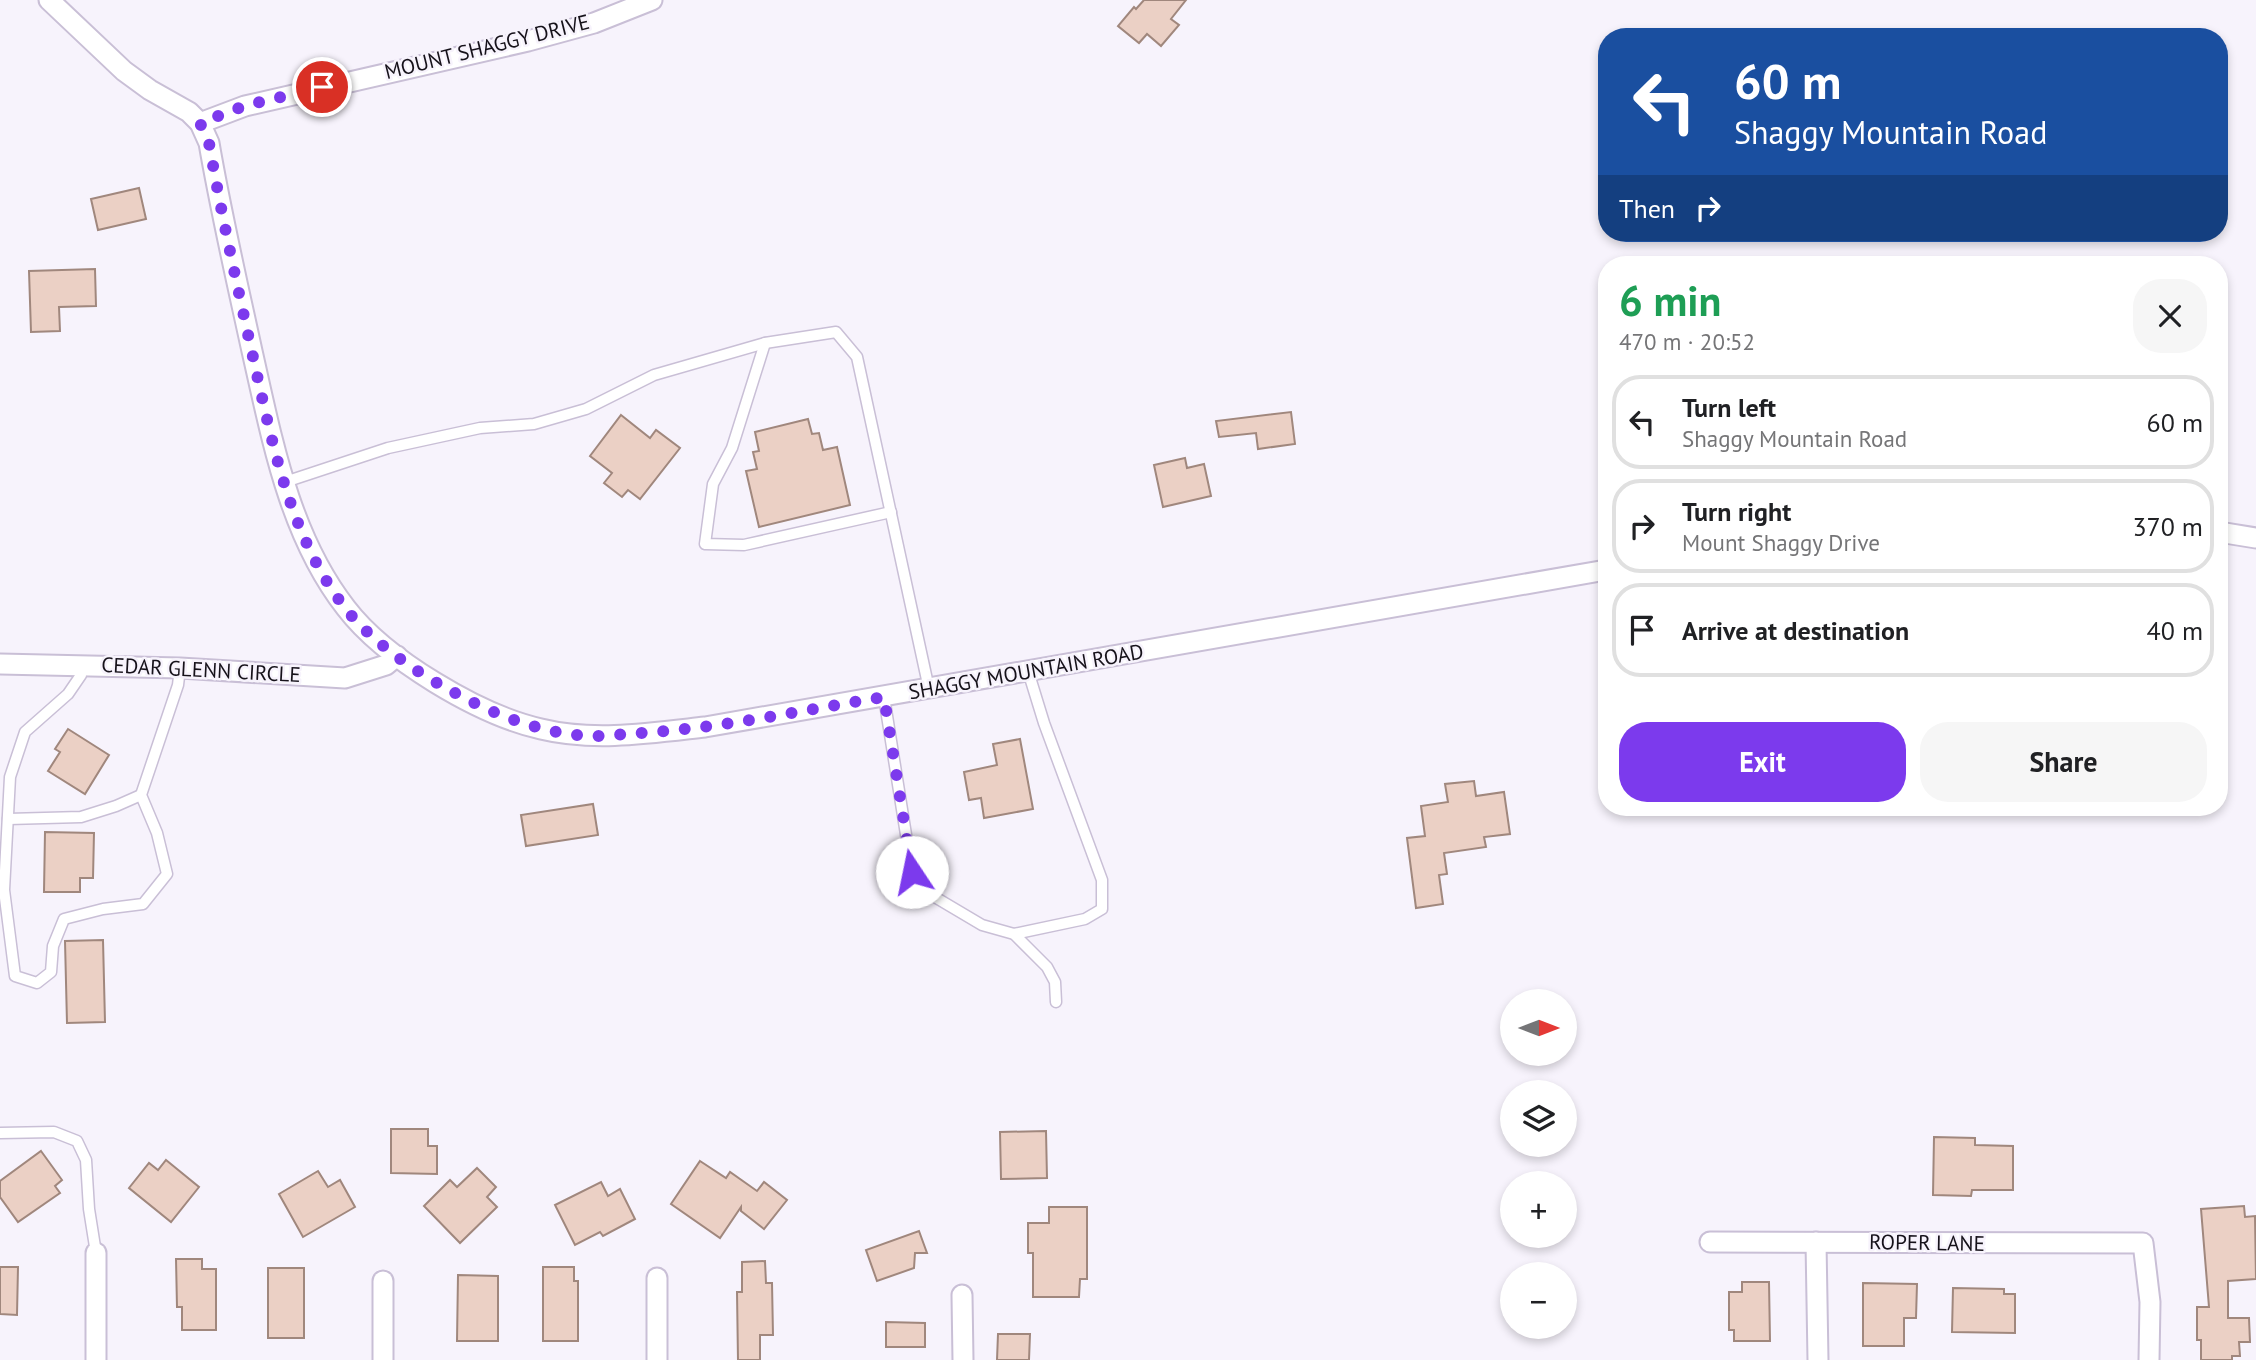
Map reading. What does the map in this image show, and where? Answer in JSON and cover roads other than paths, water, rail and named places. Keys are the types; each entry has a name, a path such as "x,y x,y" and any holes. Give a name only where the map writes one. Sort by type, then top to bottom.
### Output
{"street":[{"path":"49,0 124,71 150,90 189,112 200,123"},
{"name":"MOUNT SHAGGY DRIVE","path":"200,123 244,106 594,23 652,0"},
{"name":"SHAGGY MOUNTAIN ROAD","path":"200,123 209,143 238,289 273,442 298,522 323,573 346,609 397,656 444,687 486,709 541,729 592,736 705,727 1598,571"},
{"path":"2228,533 2256,538"},
{"name":"CEDAR GLENN CIRCLE","path":"0,663 180,668 345,678 386,665 397,656"},
{"name":"ROPER LANE","path":"1710,1242 2143,1243 2150,1302 2149,1360"},
{"path":"1816,1242 1818,1360"},
{"path":"96,1252 96,1360"},
{"path":"657,1278 657,1360"},
{"path":"383,1281 383,1360"},
{"path":"962,1295 963,1360"}],"lane":[{"path":"285,482 388,448 480,428 534,424 586,409 654,375 765,343 836,332 857,357 929,689"},
{"path":"765,343 732,448 713,484 705,544 744,545 891,512"},
{"path":"81,664 81,675 68,694 25,732 10,777 4,890 15,976 37,983 51,972 53,946 64,919 103,909 143,904 167,874 157,833 141,796 178,685 180,668"},
{"path":"884,697 912,872 928,893 982,925 1014,934 1084,919 1102,909 1102,880 1044,723 1028,671"},
{"path":"8,819 81,817 141,796"},
{"path":"1014,934 1047,967 1055,982 1056,1002"},
{"path":"0,1133 54,1132 76,1141 86,1160 89,1209 96,1252"}]}
